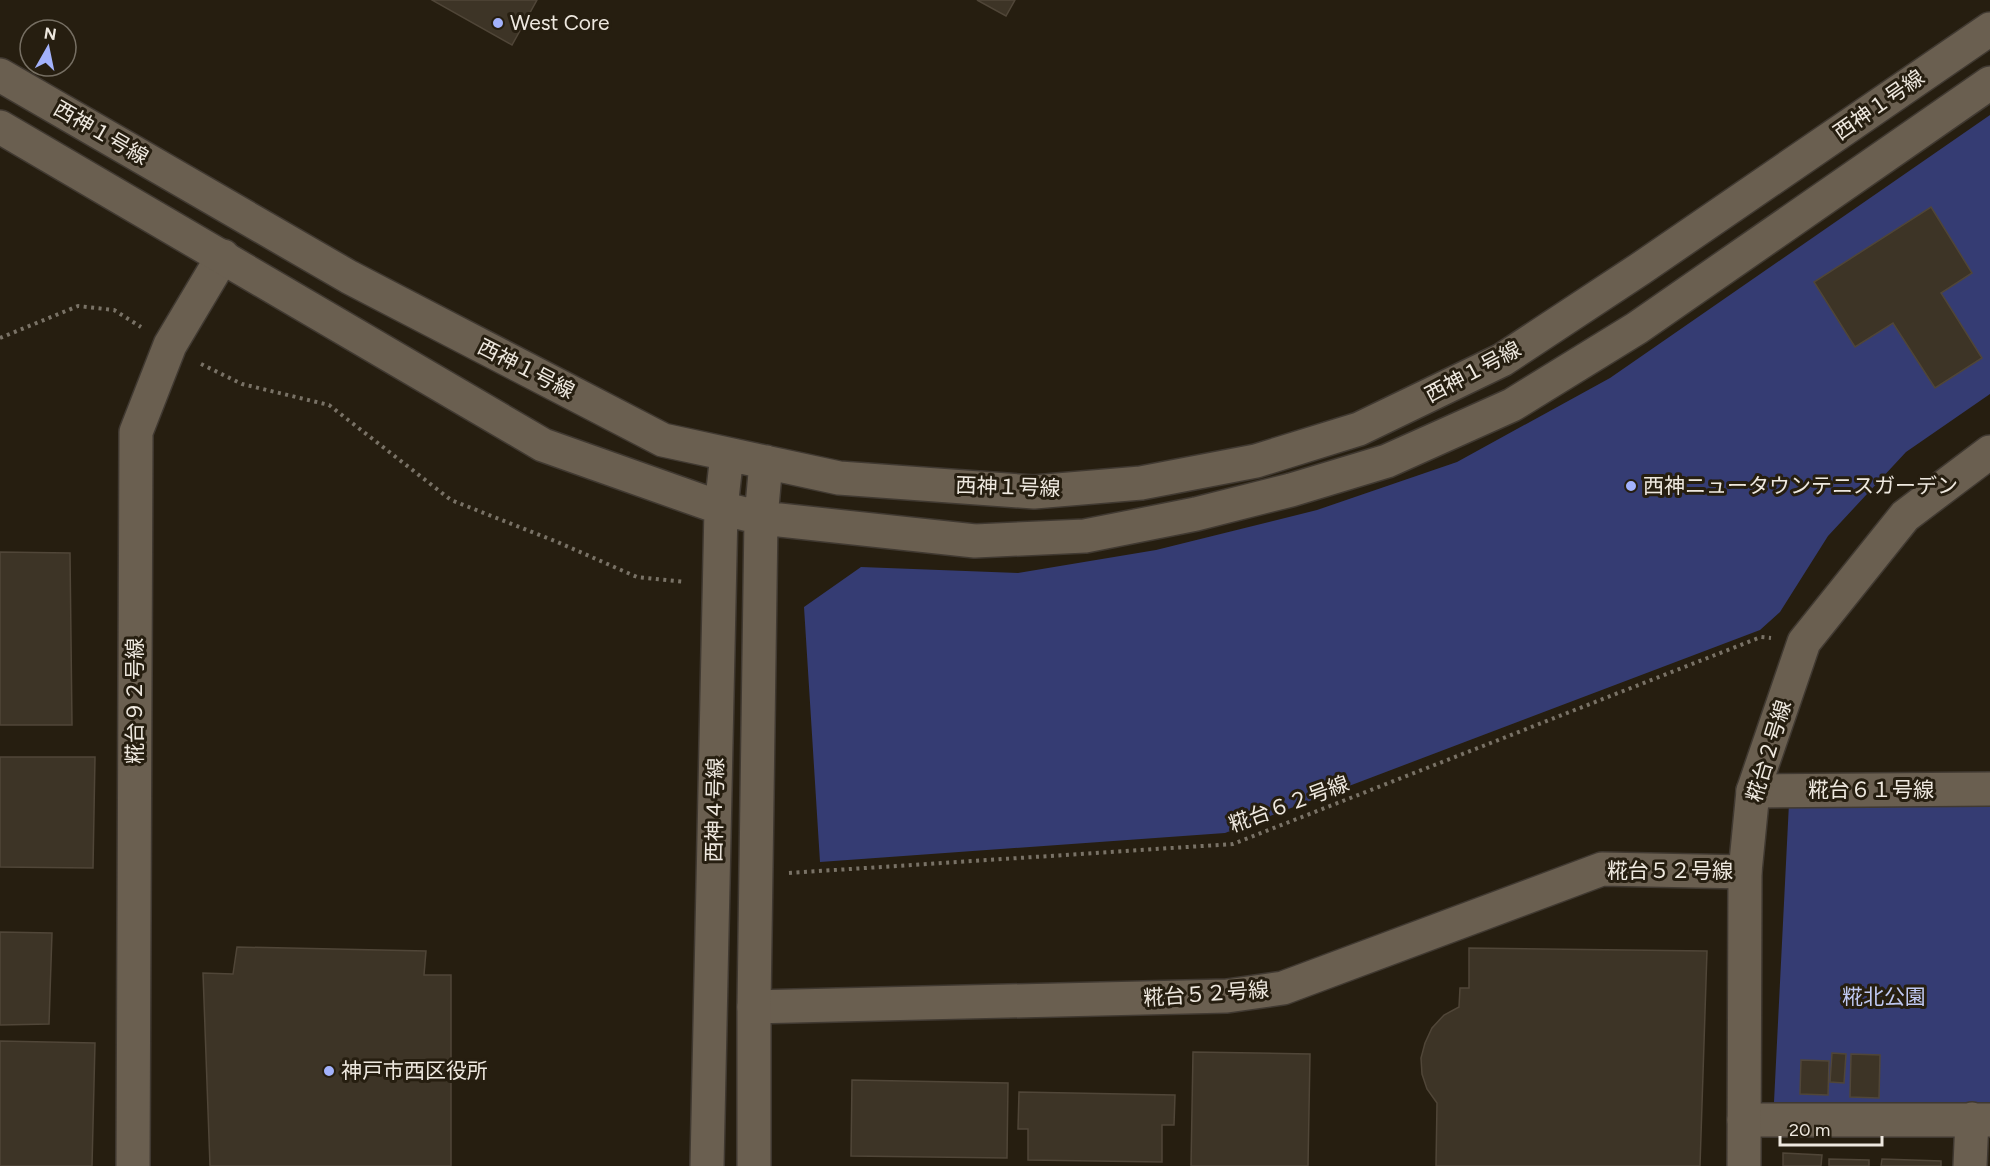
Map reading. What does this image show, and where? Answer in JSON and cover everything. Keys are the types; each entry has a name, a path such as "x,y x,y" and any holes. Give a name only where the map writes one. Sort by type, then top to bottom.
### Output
{"street":[{"name":"西神１号線","path":"0,75 349,277 663,440 839,477 1034,492 1141,483 1256,461 1359,429 1502,360 1640,269 1990,29"},
{"name":"西神１号線","path":"0,127 543,445 721,508 761,518 975,540 1085,536 1291,490 1387,461 1512,405 1637,327 1990,83"},
{"name":"糀台９２号線","path":"133,1166 136,432 170,345 223,256"},
{"name":"糀台２号線","path":"1744,1166 1745,872 1753,790 1804,642 1905,516 1990,452"},
{"name":"西神４号線","path":"707,1166 721,508 727,454"},
{"name":"西神４号線","path":"754,1166 755,875 761,518 766,462"},
{"name":"糀台６１号線","path":"1753,790 1990,789"},
{"name":"糀台５２号線","path":"754,1007 1227,996 1283,988 1602,869 1745,872"},
{"path":"1744,1120 1981,1119 1970,1166"}],"path":[{"path":"0,338 78,306 114,310 146,330"},
{"path":"201,364 242,384 329,405 451,500 638,577 686,582 720,589"},
{"name":"糀台６２号線","path":"755,875 1233,844 1761,637 1804,642"}],"green space":[{"name":"西神ニュータウンテニスガーデン","path":"1990,115 1990,394 1906,452 1828,536 1780,612 1760,630 1225,833 820,862 804,607 861,567 1018,573 1156,550 1317,510 1457,462 1610,378"},
{"name":"糀北公園","path":"1990,800 1990,1104 1774,1102 1789,803"}],"building":[{"name":"West Core","path":"432,0 537,0 512,45"},
{"path":"977,0 1015,0 1006,16"},
{"path":"1931,207 1972,273 1941,293 1982,358 1935,388 1893,323 1855,347 1814,282"},
{"path":"0,552 70,553 72,725 0,725"},
{"path":"0,757 95,757 93,868 0,867"},
{"path":"0,932 52,933 49,1024 0,1025"},
{"name":"神戸市西区役所","path":"237,947 426,951 424,975 451,975 451,1166 210,1166 203,973 233,974"},
{"path":"1469,948 1707,951 1700,1166 1436,1166 1437,1103 1427,1089 1422,1074 1421,1058 1432,1028 1444,1015 1459,1007 1460,988 1469,988"},
{"path":"0,1041 95,1043 92,1166 0,1166"},
{"path":"1193,1052 1310,1054 1308,1166 1191,1166"},
{"path":"1832,1053 1846,1054 1844,1083 1830,1082"},
{"path":"1851,1054 1880,1055 1879,1098 1850,1097"},
{"path":"1801,1060 1829,1061 1828,1095 1800,1094"},
{"path":"852,1080 1008,1083 1007,1158 851,1156"},
{"path":"1019,1092 1175,1095 1174,1125 1162,1125 1162,1162 1028,1160 1028,1129 1018,1129"},
{"path":"1783,1153 1822,1155 1821,1166 1783,1166"},
{"path":"1829,1159 1869,1160 1869,1166 1829,1166"},
{"path":"1882,1159 1941,1161 1941,1166 1881,1166"}],"place":[{"name":"West Core","path":"498,23"},
{"name":"西神ニュータウンテニスガーデン","path":"1631,486"},
{"name":"神戸市西区役所","path":"329,1071"}]}
